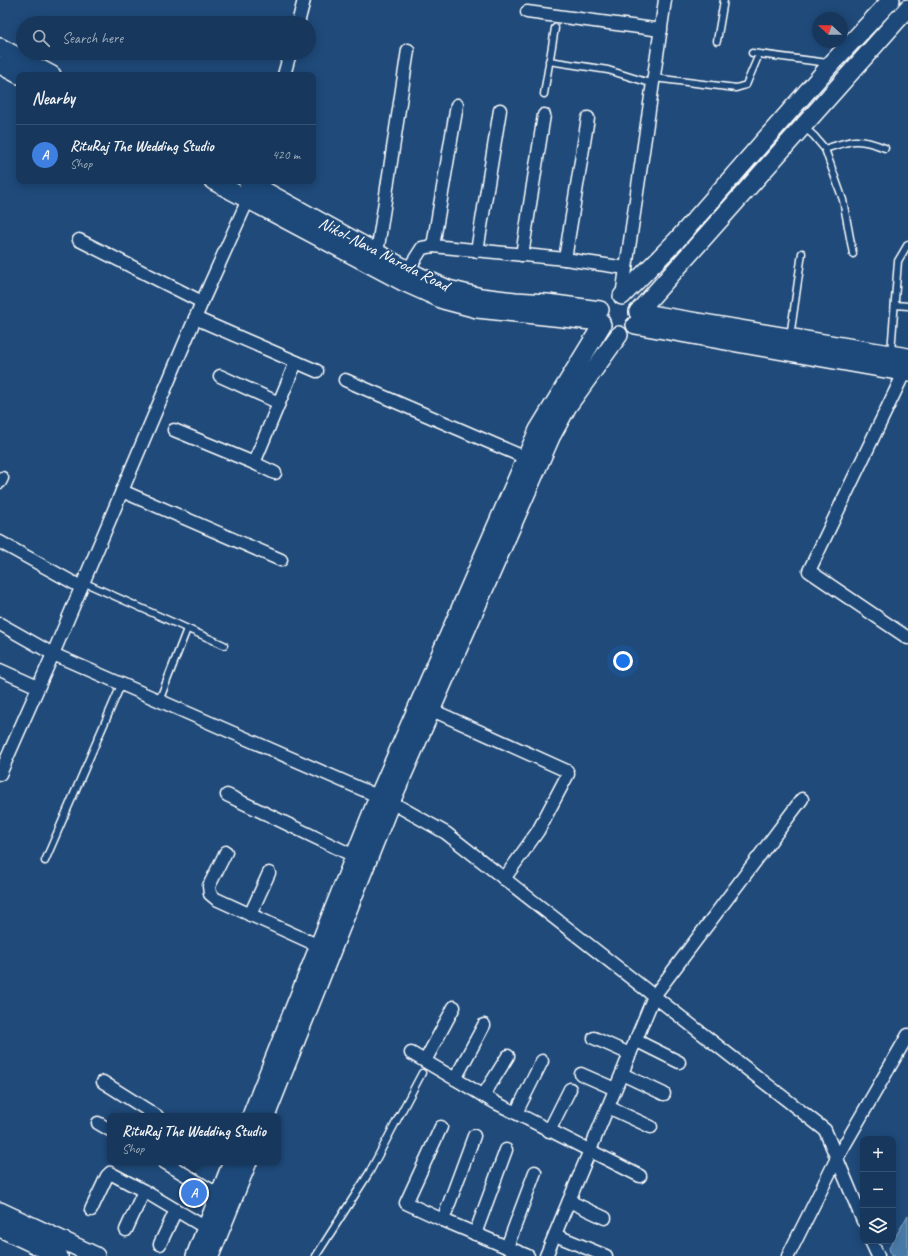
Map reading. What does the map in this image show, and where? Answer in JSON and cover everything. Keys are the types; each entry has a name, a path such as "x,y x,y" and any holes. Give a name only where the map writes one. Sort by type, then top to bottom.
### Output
{"street":[{"path":"300,16 304,0"},
{"path":"622,296 665,0"},
{"path":"622,296 676,241 888,1"},
{"path":"527,12 661,30"},
{"path":"601,319 606,330 612,334 619,335 626,333 636,319 803,126 906,14"},
{"path":"0,47 16,56"},
{"path":"408,50 376,260 404,282 443,300 477,309 601,319"},
{"path":"24,60 46,72"},
{"path":"285,72 288,60"},
{"path":"0,65 16,73"},
{"path":"433,246 457,105"},
{"path":"477,251 500,110"},
{"path":"522,255 544,115"},
{"path":"565,259 588,118"},
{"name":"Nikol-Nava Naroda Road","path":"232,184 251,187 376,260 408,270 448,289 481,297 547,303 601,319"},
{"path":"1,766 53,654 251,187"},
{"path":"79,240 202,302"},
{"path":"408,270 422,248 433,246 565,259 626,268"},
{"path":"267,1113 385,800 538,430 601,319 602,306 609,298 622,296 630,300 635,305 636,319"},
{"path":"195,318 317,371"},
{"path":"636,319 790,337 891,354 907,368"},
{"path":"636,319 907,368"},
{"path":"252,1113 354,856 432,710 551,437 568,406 619,335"},
{"path":"254,463 296,362"},
{"path":"907,368 809,571 908,638"},
{"path":"220,376 279,403"},
{"path":"345,380 526,458"},
{"path":"174,430 275,473"},
{"path":"122,491 281,560"},
{"path":"0,542 82,585"},
{"path":"0,624 53,654 385,800 446,833 825,1130 860,1214"},
{"path":"0,670 38,687"},
{"path":"432,710 567,771 568,774 538,831 504,879"},
{"path":"227,795 354,856"},
{"path":"546,1256 654,996 802,799"},
{"path":"226,852 209,886 210,894 216,899 319,946"},
{"path":"250,915 270,872"},
{"path":"424,1067 454,1007"},
{"path":"455,1079 484,1025"},
{"path":"788,1256 837,1158 908,1035"},
{"path":"594,1038 630,1054"},
{"path":"635,1040 679,1062"},
{"path":"411,1052 424,1067 455,1079 483,1096 589,1152 640,1176"},
{"path":"483,1096 508,1056"},
{"path":"516,1113 542,1062"},
{"path":"581,1074 615,1090"},
{"path":"622,1074 664,1094"},
{"path":"103,1082 152,1113"},
{"path":"549,1131 570,1089"},
{"path":"608,1107 651,1127"},
{"path":"98,1123 107,1128"},
{"path":"441,1127 406,1203 528,1256"},
{"path":"443,1220 474,1136"},
{"path":"476,1234 506,1150"},
{"path":"169,1165 219,1195"},
{"path":"195,1256 219,1195 234,1165"},
{"path":"210,1256 235,1165"},
{"path":"507,1247 535,1172"},
{"path":"91,1210 107,1176 110,1173 144,1191 206,1228"},
{"path":"126,1230 144,1191"},
{"path":"569,1202 605,1218"},
{"path":"160,1244 176,1210"},
{"path":"0,1211 96,1256"},
{"path":"0,1228 59,1256"},
{"path":"555,1235 606,1256"},
{"path":"872,1244 878,1256"}],"lane":[{"path":"717,41 724,0"},
{"path":"544,94 554,28"},
{"path":"752,53 832,63"},
{"path":"549,60 608,70 653,81 736,88 746,85 757,59"},
{"path":"803,126 825,149 843,200 853,254"},
{"path":"825,149 849,141 869,141 885,148"},
{"path":"891,354 898,261 908,244"},
{"path":"790,337 802,253"},
{"path":"895,305 908,306"},
{"path":"82,585 224,645"},
{"path":"159,701 187,629"},
{"path":"45,861 121,685"},
{"path":"316,1256 369,1173 424,1067"}],"water":[{"path":"908,1215 908,1256 891,1256 889,1248 891,1244 896,1244 896,1236"}],"place":[{"name":"RituRaj The Wedding Studio","path":"194,1193"}]}
